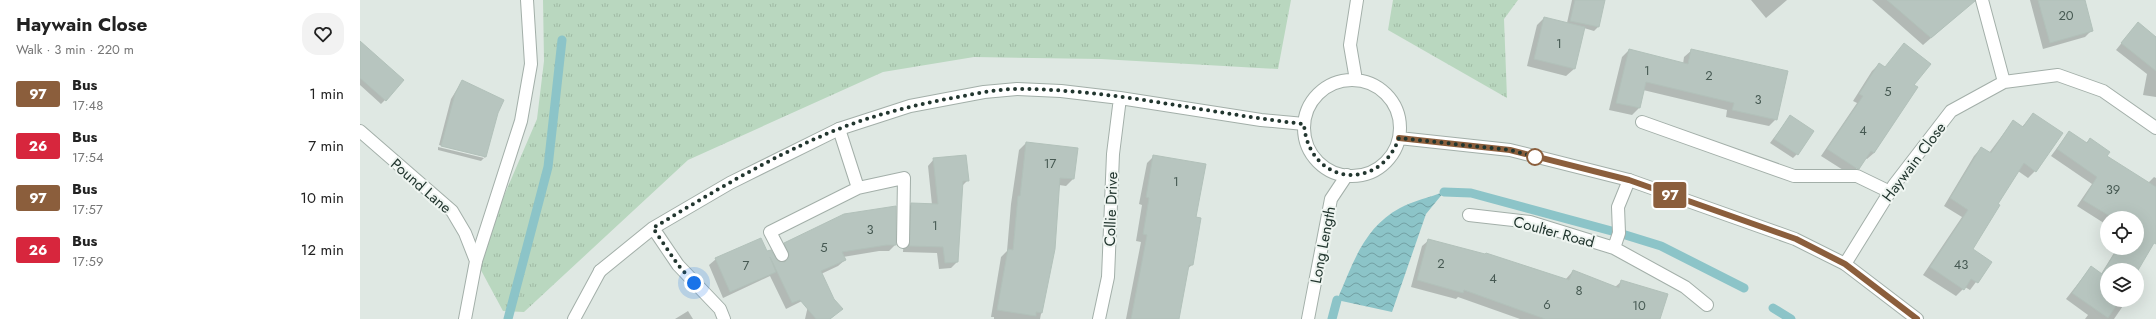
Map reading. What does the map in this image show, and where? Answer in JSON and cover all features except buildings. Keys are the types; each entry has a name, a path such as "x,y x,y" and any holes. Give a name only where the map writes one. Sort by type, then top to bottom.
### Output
{"street":[{"path":"465,319 476,261 521,121 531,64 527,0"},
{"path":"1356,80 1350,44 1357,0"},
{"path":"1982,0 2004,82"},
{"name":"Haywain Close","path":"1845,264 1890,192 1951,111 2004,82 2058,75 2103,92 2156,128"},
{"path":"1356,80 1371,84 1385,93 1395,106 1400,122 1399,138 1394,151 1380,166 1361,175 1347,175 1333,171 1320,164 1311,152 1305,138 1304,124 1308,110 1315,96 1327,87 1341,81 1356,80"},
{"path":"574,319 600,271 653,228 730,183 839,129 910,106 984,92 1017,89 1061,91 1120,98 1261,120 1304,124"},
{"name":"Collie Drive","path":"1099,319 1108,277 1113,154 1120,98"},
{"path":"1642,122 1794,176 1856,176 1890,192"},
{"path":"839,129 858,188"},
{"name":"Pound Lane","path":"360,131 452,211 465,233 476,261"},
{"path":"1399,138 1510,150 1629,180 1796,239 1845,264 1917,319"},
{"name":"Long Length","path":"1308,319 1331,199 1347,175"},
{"path":"782,255 770,232 858,188 904,178 903,242"},
{"name":"Coulter Road","path":"1614,248 1619,233 1618,207 1629,180"},
{"name":"Coulter Road","path":"1469,215 1530,222 1614,248 1685,287 1707,305"},
{"path":"653,228 678,265 720,309 724,319"}],"green space":[{"path":"543,0 1291,0 1278,69 1101,59 974,57 883,72 688,160 524,312 503,311 476,261 537,119 544,61"},
{"path":"1393,0 1518,0 1504,19 1507,98 1388,30"}],"water":[{"path":"1444,192 1426,214 1392,312 1337,300 1354,260 1368,236 1377,226 1387,216 1400,208"}],"waterway":[{"path":"508,319 548,167 562,40"},
{"path":"1444,192 1471,193 1619,233 1661,246 1744,288"},
{"path":"1332,319 1337,300"},
{"path":"1773,308 1791,319"}],"bus line":[{"name":"97","path":"1399,138 1510,150 1629,180 1796,239 1845,264 1917,319"}],"route":[{"path":"694,283 678,265 653,228 730,183 839,129 910,106 984,92 1017,89 1061,91 1120,98 1261,120 1304,124 1305,138 1311,152 1320,164 1333,171 1347,175 1361,175 1374,170 1385,162 1394,151 1399,138 1510,150 1540,158 1535,157"}]}
